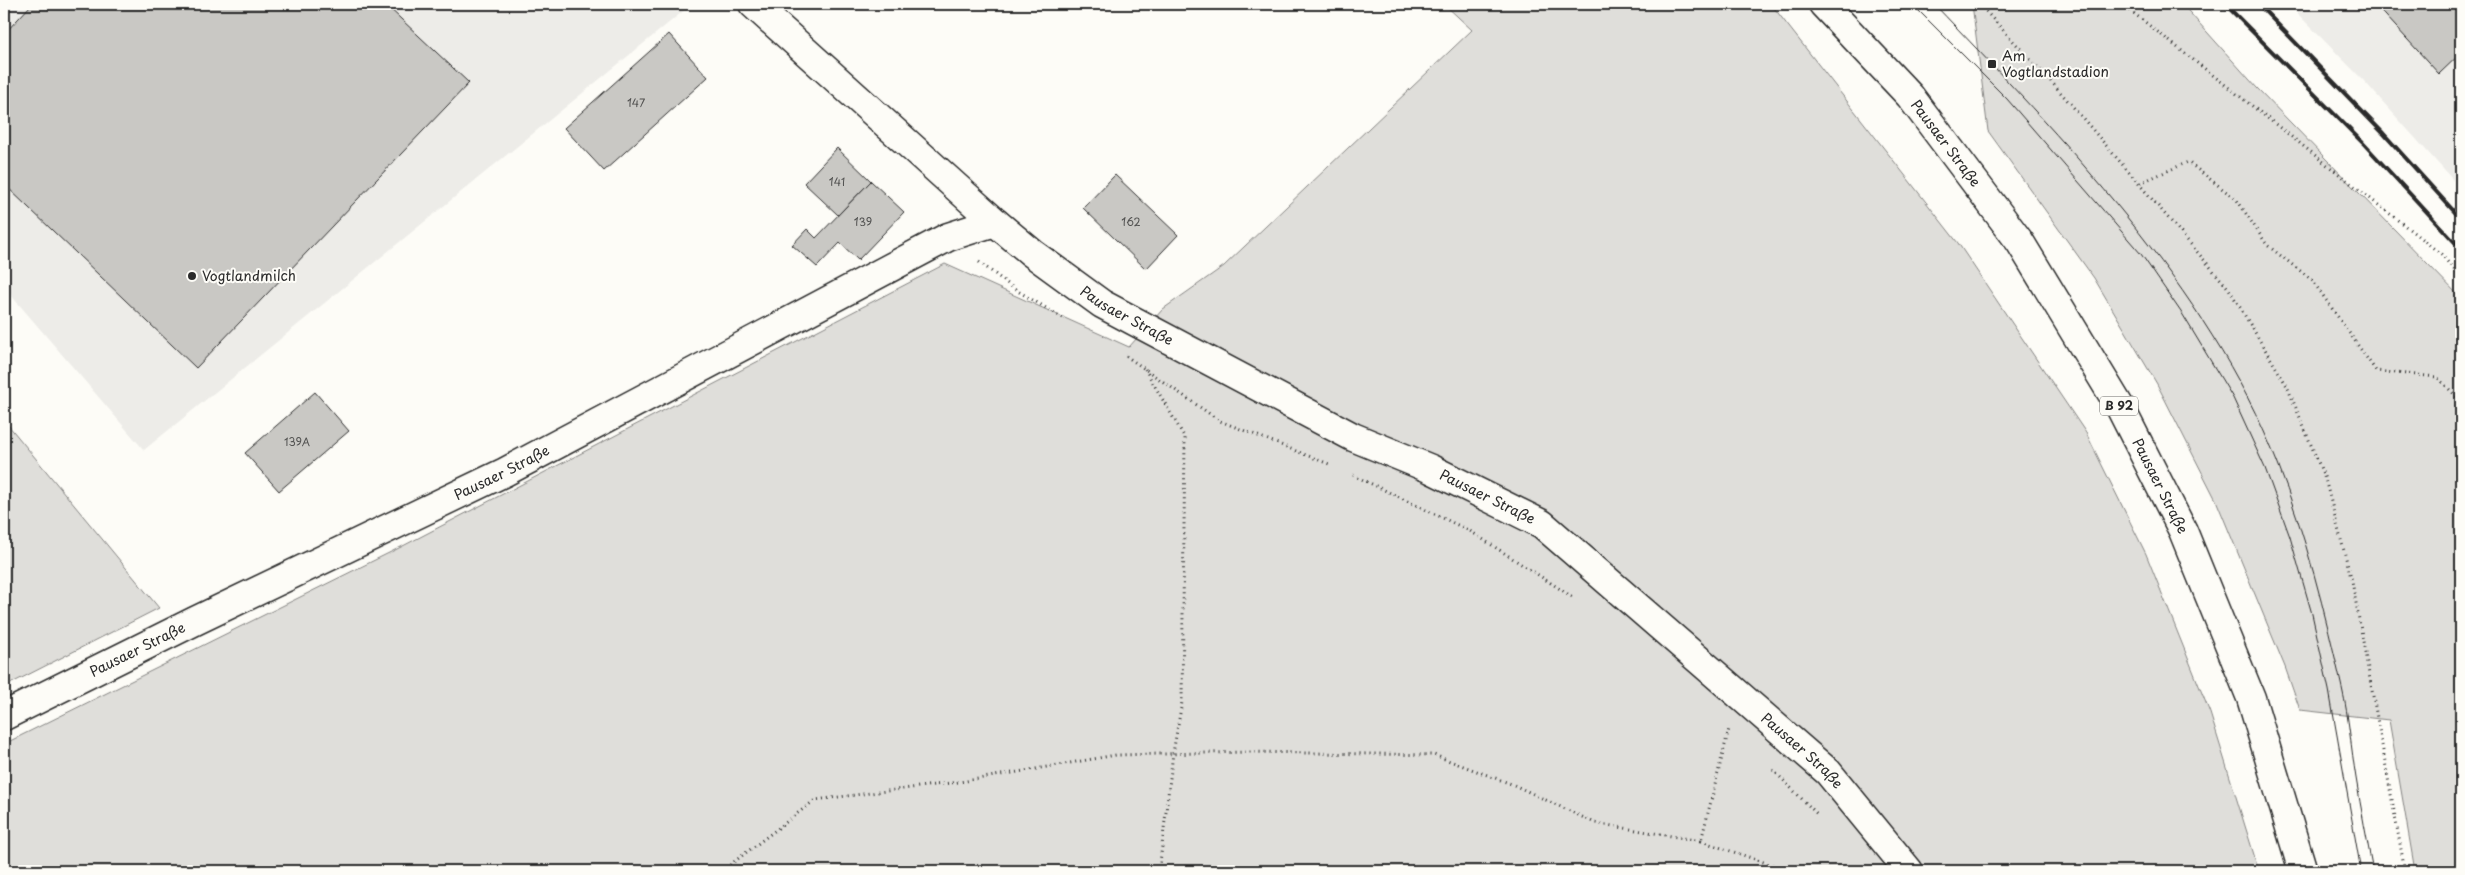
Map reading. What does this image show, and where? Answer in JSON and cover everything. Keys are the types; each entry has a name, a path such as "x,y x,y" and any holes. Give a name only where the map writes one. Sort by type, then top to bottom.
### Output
{"street":[{"name":"Pausaer Straße","path":"753,4 995,222 1032,253 1102,304 1353,437 1431,468 1542,524 1828,772 1909,871"},
{"name":"Pausaer Straße","path":"1824,4 1910,96 2020,242 2120,407 2183,530 2251,698 2303,871"},
{"name":"Pausaer Straße","path":"4,716 195,621 505,472 948,237 995,222"}],"path":[{"path":"1979,4 2056,87 2229,288 2287,386 2325,478 2352,581 2405,871"},
{"path":"2122,4 2441,254 2461,278"},
{"path":"2140,183 2188,162 2237,200 2267,245 2312,280 2376,371 2437,377 2461,401"},
{"path":"948,237 1016,290 1067,321"},
{"path":"1118,351 1144,367 1220,421 1333,465"},
{"path":"1144,367 1184,438 1182,702 1172,754 1159,871"},
{"path":"1350,473 1470,531 1575,598"},
{"path":"1722,722 1736,735"},
{"path":"1701,841 1729,728"},
{"path":"722,871 815,800 966,781 1116,755 1251,752 1434,755 1514,785 1595,823 1701,841 1790,871"},
{"path":"1770,767 1824,821"}],"shaded area":[{"name":"Vogtlandmilch","path":"4,4 692,4 144,450 4,287"},
{"path":"1444,4 1771,4 1958,243 2086,433 2146,554 2210,713 2259,871 4,871 4,744 401,547 945,264 1129,347 1163,309 1224,266 1472,30"},
{"path":"1972,4 2182,4 2257,88 2461,298 2461,871 2415,871 2389,720 2300,710 2285,667 2216,500 2157,384 2094,278 1988,131"},
{"path":"2288,4 2461,4 2461,189 2365,82"},
{"path":"4,420 159,608 4,687"}],"building":[{"name":"Vogtlandmilch","path":"32,4 385,4 469,83 196,368 4,184 4,34"},
{"path":"2375,4 2461,4 2461,53 2439,74"},
{"path":"669,34 708,77 604,171 564,128"},
{"path":"837,148 871,181 838,215 804,183"},
{"path":"1115,175 1178,235 1146,269 1083,208"},
{"path":"871,181 904,212 858,260 840,243 817,267 792,245 807,229 816,238"},
{"path":"315,392 349,431 279,491 245,453"}],"tram line":[{"path":"1912,4 2007,99 2141,254 2183,315 2233,398 2265,468 2290,537 2312,614 2329,690 2361,871"},
{"path":"1934,4 2081,162 2128,218 2172,276 2212,336 2248,398 2277,462 2306,546 2322,603 2344,699 2373,871"}],"railway":[{"path":"2225,4 2363,143 2461,249"},
{"path":"2258,4 2383,133 2461,219"}],"place":[{"name":"Am Vogtlandstadion","path":"1992,64"},
{"name":"Vogtlandmilch","path":"192,276"}]}
